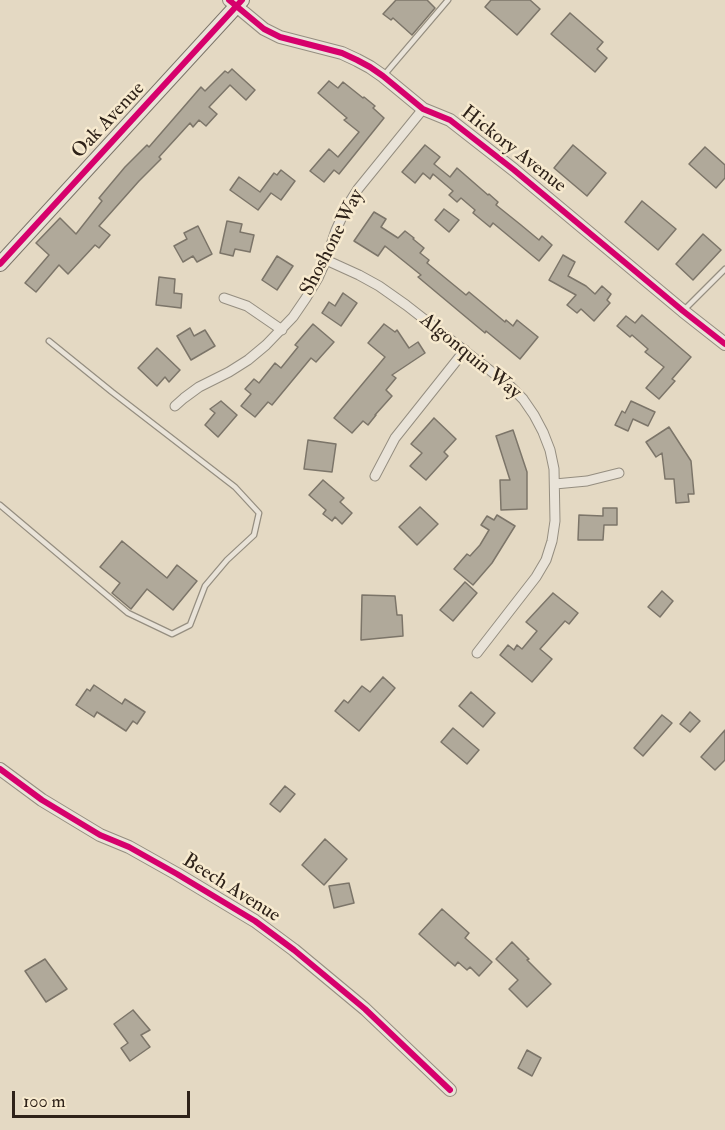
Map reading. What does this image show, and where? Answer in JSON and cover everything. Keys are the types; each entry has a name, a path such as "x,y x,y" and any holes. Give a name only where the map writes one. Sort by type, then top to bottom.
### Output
{"main road":[{"name":"Oak Avenue","path":"0,264 236,2"}],"street":[{"name":"Hickory Avenue","path":"236,2 264,29 280,37 342,53 370,67 423,109 450,120 725,344"},
{"name":"Shoshone Way","path":"175,406 200,387 248,360 282,330 306,298 326,260 346,208 358,189 423,109"},
{"name":"Algonquin Way","path":"326,260 379,286 510,386 534,415 550,450 555,484 554,531 546,560 536,578 477,654"},
{"path":"224,298 248,306 282,330"},
{"path":"375,476 395,438 465,350"},
{"path":"555,484 587,481 619,473"},
{"name":"Beech Avenue","path":"0,769 42,800 92,830 167,868 255,921 365,1009 450,1090"}],"lane":[{"path":"383,76 448,0"},
{"path":"683,311 725,269"},
{"path":"0,505 128,613 172,634 190,625 205,586 227,560 254,535 259,513 235,487 49,341"}],"building":[{"path":"396,0 427,0 435,8 412,35 393,18 391,20 383,14"},
{"path":"491,0 530,0 540,9 517,35 485,7"},
{"path":"570,13 603,42 597,49 607,58 595,72 551,34"},
{"path":"232,69 255,90 246,100 230,85 209,107 217,114 206,126 199,120 193,127 190,123 159,157 161,159 99,226 110,235 99,248 95,245 68,274 59,265 36,292 25,283 49,255 36,243 60,218 76,234 102,201 99,198 125,167 147,145 149,147 201,87 205,91 225,71 228,73"},
{"path":"329,81 338,88 343,82 375,106 373,108 384,118 339,174 334,170 324,182 310,171 329,149 338,157 359,132 344,120 347,118 318,93"},
{"path":"425,145 440,157 434,164 450,177 457,168 498,202 496,205 539,240 542,236 552,245 539,261 493,223 490,227 473,213 475,210 461,198 457,202 449,195 453,191 433,174 430,179 423,173 415,183 402,172"},
{"path":"573,145 606,173 587,196 554,168"},
{"path":"705,147 725,165 725,178 716,188 689,164"},
{"path":"281,170 295,181 281,200 271,193 258,210 230,190 239,177 260,192 274,173 277,175"},
{"path":"642,201 676,229 658,250 625,222"},
{"path":"444,209 459,220 449,232 435,220"},
{"path":"374,212 386,219 381,227 398,238 405,231 414,238 424,248 420,253 429,260 427,263 466,295 469,292 513,326 517,320 538,337 520,359 418,277 421,275 385,246 378,256 354,241"},
{"path":"227,221 242,224 240,232 254,235 250,252 235,249 233,256 220,253"},
{"path":"198,226 212,254 197,262 193,256 183,262 174,246 187,239 184,233"},
{"path":"703,234 721,250 693,280 676,264"},
{"path":"563,255 575,262 568,276 595,294 602,286 611,294 607,300 610,303 594,321 581,309 577,313 567,305 576,295 549,280"},
{"path":"277,256 293,266 277,290 262,280"},
{"path":"159,277 175,279 174,293 182,294 181,308 156,305"},
{"path":"343,293 357,303 341,326 322,313 329,302 335,306"},
{"path":"642,315 691,357 672,379 675,381 659,399 646,388 664,367 645,352 648,349 632,335 630,337 617,326 626,316 635,323"},
{"path":"313,324 334,342 316,362 311,358 272,405 268,402 255,417 241,406 251,394 245,389 254,379 259,383 275,363 281,368 298,347 295,345"},
{"path":"384,324 395,332 397,330 409,348 418,342 425,353 392,375 396,378 386,390 392,396 368,425 363,421 352,433 334,418 385,357 368,343"},
{"path":"190,328 194,336 205,330 215,346 191,360 177,336"},
{"path":"157,348 180,370 169,382 165,377 157,386 138,368"},
{"path":"221,401 237,415 218,437 205,425 215,413 210,409"},
{"path":"631,401 655,412 648,426 633,419 628,431 615,425 622,411 625,413"},
{"path":"434,418 456,439 444,452 448,456 426,480 410,466 422,453 411,444"},
{"path":"669,427 691,461 694,494 688,494 689,502 676,503 674,479 665,479 662,453 656,457 646,442"},
{"path":"513,430 527,472 527,509 501,510 500,480 510,480 496,436"},
{"path":"308,440 336,444 332,472 304,469"},
{"path":"323,480 344,498 340,502 352,513 342,524 335,517 332,521 323,514 326,510 309,495"},
{"path":"420,507 438,524 417,545 399,527"},
{"path":"603,508 617,508 617,525 604,525 603,540 578,540 579,515 603,516"},
{"path":"497,515 515,526 492,563 473,585 454,569 467,554 470,556 480,545 489,530 481,525 487,516 494,520"},
{"path":"122,541 167,578 177,565 197,581 173,610 147,589 131,609 112,593 120,583 100,567"},
{"path":"465,582 477,593 453,621 440,610"},
{"path":"662,591 673,601 660,617 648,607"},
{"path":"553,593 578,613 569,624 565,621 540,649 552,659 532,682 500,655 508,645 514,650 517,645 522,649 537,631 526,622"},
{"path":"362,595 395,596 397,615 402,615 403,636 361,640"},
{"path":"383,677 395,688 359,731 335,711 344,700 348,703 362,686 370,692"},
{"path":"94,685 122,704 125,699 145,712 137,724 133,721 126,731 97,712 94,717 76,705 87,689 90,691"},
{"path":"471,692 495,713 483,727 459,706"},
{"path":"690,712 700,721 690,732 680,724"},
{"path":"662,715 672,723 643,756 634,748"},
{"path":"453,728 479,750 467,764 441,742"},
{"path":"725,730 725,760 715,770 701,757"},
{"path":"285,786 295,794 280,812 270,804"},
{"path":"325,839 347,859 324,885 302,865"},
{"path":"349,883 354,903 334,908 329,886"},
{"path":"442,909 469,933 465,938 492,962 479,976 470,967 467,970 458,962 455,966 419,934"},
{"path":"512,942 551,984 527,1007 509,989 518,980 496,959"},
{"path":"45,959 67,989 46,1002 25,971"},
{"path":"133,1010 150,1030 141,1035 150,1047 130,1061 121,1048 128,1043 114,1024"},
{"path":"527,1050 541,1058 532,1076 518,1068"}],"cycle path":[{"path":"229,0 264,29 280,37 342,53 357,60 383,76 423,109 450,120 725,344"},
{"path":"0,264 242,0"},
{"path":"0,769 42,800 100,835 129,847 255,921 365,1009 450,1090"}]}
